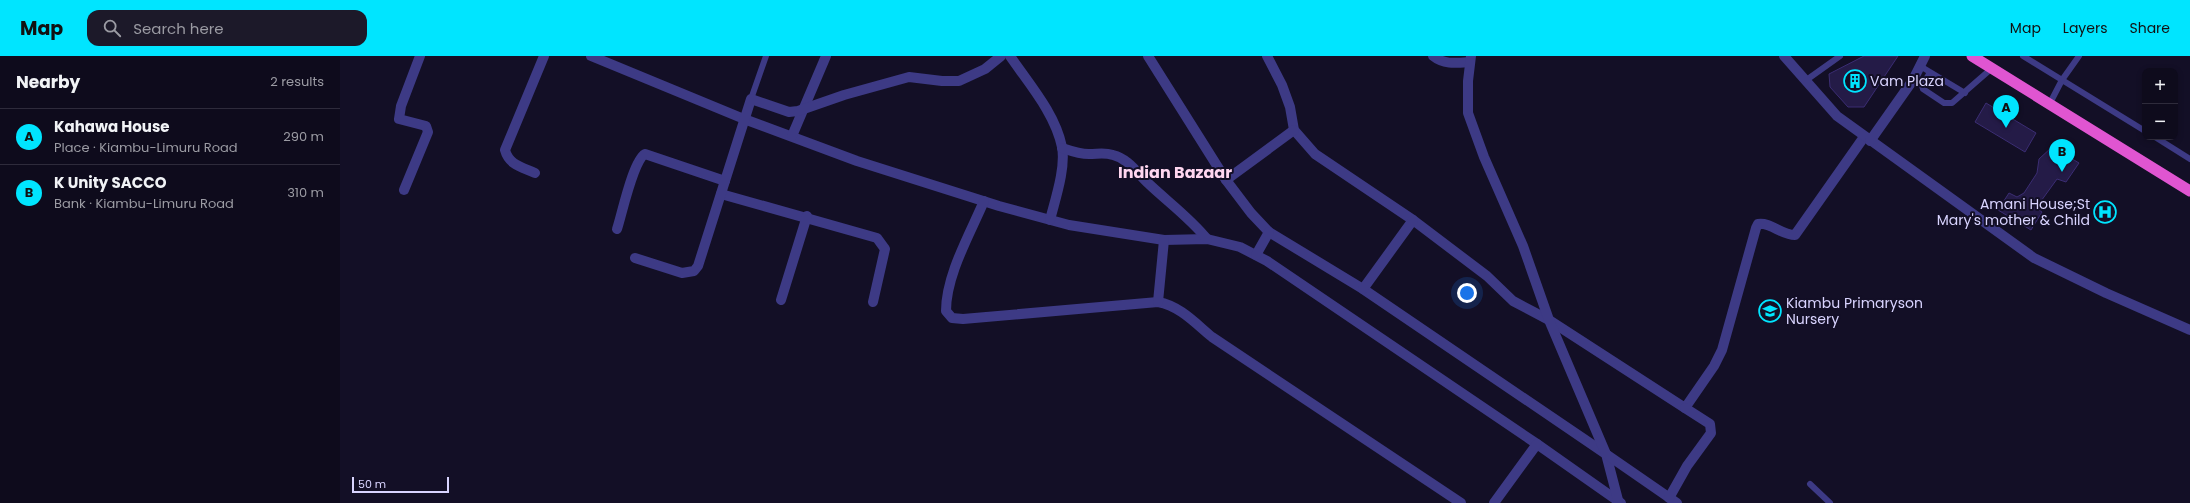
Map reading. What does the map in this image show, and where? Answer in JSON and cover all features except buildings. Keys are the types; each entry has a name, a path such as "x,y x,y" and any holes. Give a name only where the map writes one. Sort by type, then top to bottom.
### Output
{"highway":[{"path":"1977,57 1991,70 2190,191"}],"street":[{"path":"404,190 428,132 426,126 399,119 401,106 420,56"},
{"path":"535,173 514,164 507,158 505,150 544,56"},
{"path":"591,56 744,119 857,160 984,201 1069,225 1164,240 1207,239 1240,247 1267,261 1620,502"},
{"path":"792,136 826,56"},
{"path":"635,258 682,273 694,271 700,262 751,99 789,112 804,110 844,95 909,77 942,82 959,82 985,69 1001,56"},
{"path":"1010,56 1043,102 1062,148 1058,189 1050,220"},
{"path":"1148,56 1226,180 1251,213 1269,232 1363,289 1673,500 1687,466 1711,433 1712,428 1710,424 1549,320 1513,301 1487,276 1412,220 1315,154 1294,130 1282,85 1267,56"},
{"path":"1433,56 1440,61 1453,63 1471,59 1468,113 1484,157 1522,246 1549,320 1606,454 1620,502"},
{"path":"1784,56 1837,116 2034,258 2106,293 2190,330"},
{"path":"1685,408 1714,366 1722,350 1758,224 1764,223 1784,234 1795,235 1913,80 1925,56"},
{"path":"1226,180 1294,130"},
{"path":"1062,148 1075,153 1089,154 1102,152 1115,155 1128,162 1148,183 1195,224 1207,239"},
{"path":"617,229 639,160 645,154 725,181"},
{"path":"721,194 866,233 882,242 885,249 884,260 873,302"},
{"path":"984,201 953,276 946,298 946,311 952,318 963,319 1158,302 1168,304 1183,313 1212,337 1462,503"},
{"path":"781,300 807,216"},
{"path":"1363,289 1412,220"},
{"path":"1256,255 1269,232"},
{"path":"1158,302 1164,240"},
{"path":"1494,503 1537,444"}],"lane":[{"path":"751,99 766,56"},
{"path":"1805,81 1840,56"},
{"path":"2023,56 2142,129"},
{"path":"2049,105 2062,80 2079,56"},
{"path":"1920,66 1929,74 1965,93"},
{"path":"1929,74 1922,86 1923,89 1944,102 1952,103 1991,70"},
{"path":"2160,140 2190,159"},
{"path":"1810,484 1830,503"}],"place":[{"name":"Vam Plaza","path":"1855,81"},
{"name":"Kahawa House","path":"2006,128"},
{"name":"K Unity SACCO","path":"2062,172"},
{"name":"Amani House;St Mary's mother & Child","path":"2105,212"},
{"name":"Kiambu Primaryson Nursery","path":"1770,311"}],"district":[{"name":"Indian Bazaar","path":"1175,172"}]}
